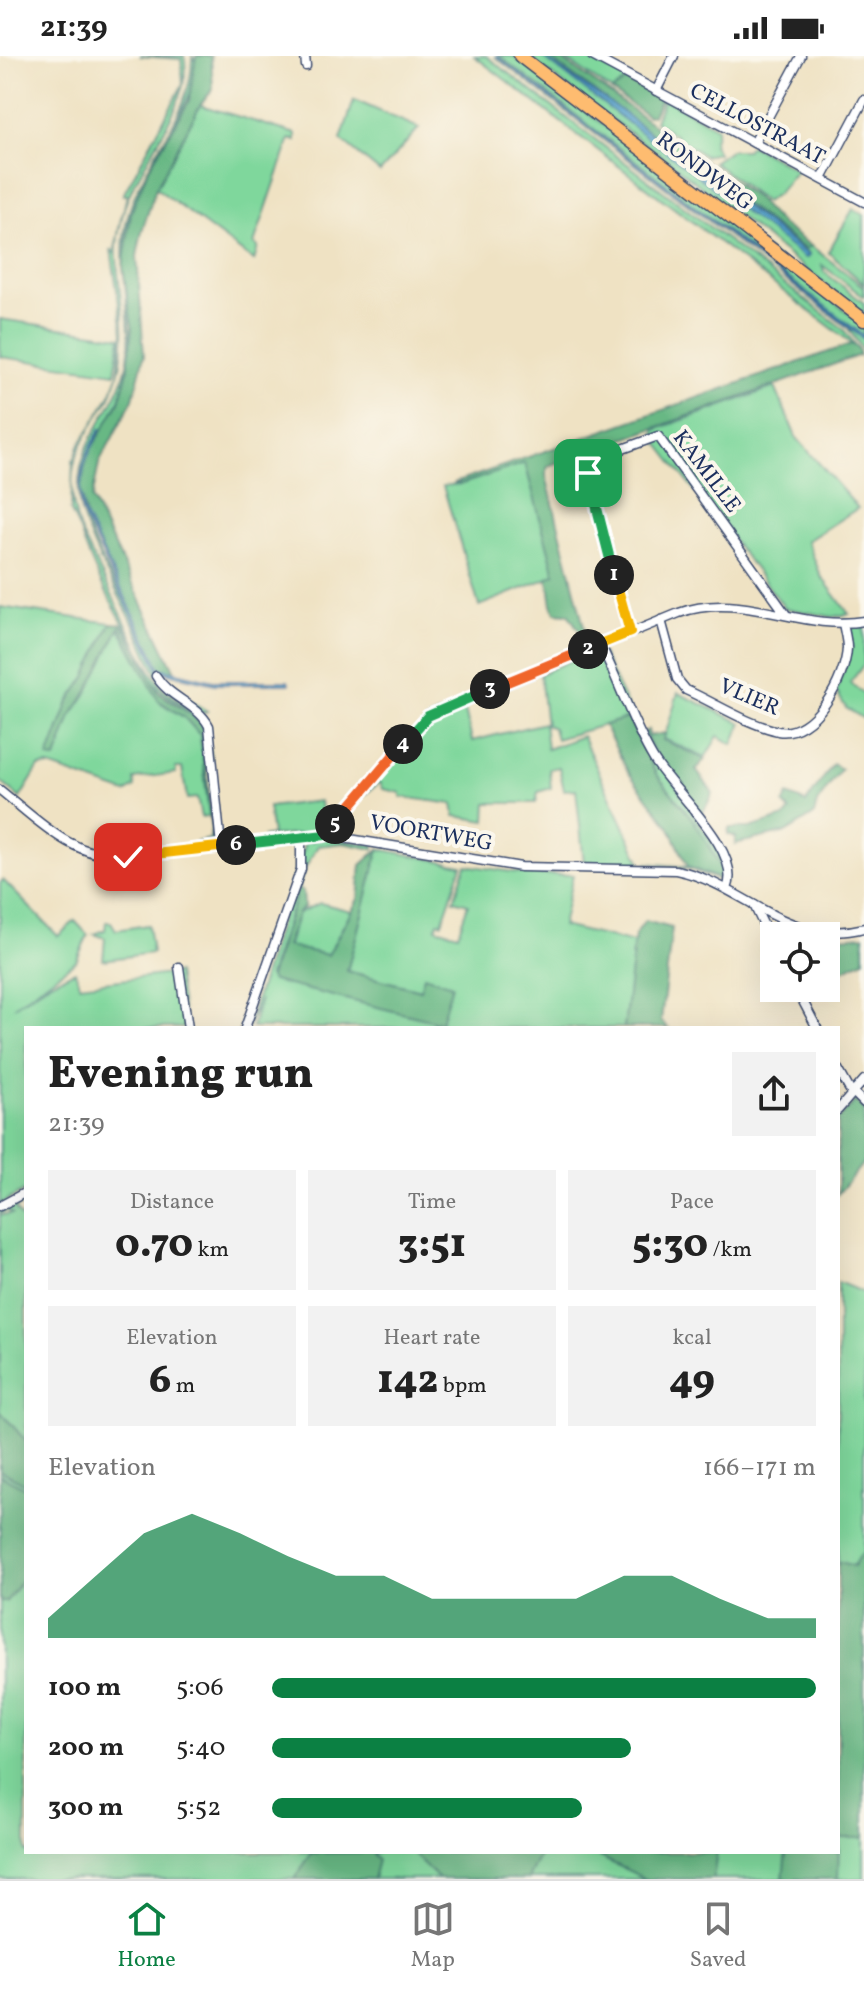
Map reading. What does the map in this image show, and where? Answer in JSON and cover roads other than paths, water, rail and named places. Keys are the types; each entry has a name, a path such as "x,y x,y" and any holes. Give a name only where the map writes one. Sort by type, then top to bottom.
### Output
{"main road":[{"name":"RONDWEG","path":"520,56 864,320"}],"street":[{"name":"CELLOSTRAAT","path":"592,56 864,202"},
{"path":"656,91 674,56"},
{"path":"754,143 801,56"},
{"path":"822,179 864,100"},
{"name":"KAMILLE","path":"630,632 588,473 598,458 658,436 785,613"},
{"path":"325,835 428,716 630,632 692,608 718,604 843,623 864,621"},
{"name":"VLIER","path":"661,620 677,679 686,690 777,731 795,732 809,722 833,692 847,649 843,623"},
{"path":"600,644 654,760 700,817 726,858 731,876 727,889"},
{"path":"156,676 176,699 204,716 209,726 221,846"},
{"name":"VOORTWEG","path":"0,790 59,838 97,856 128,857 325,835 521,867 676,870 701,875 776,919 820,933 864,928"},
{"path":"246,1026 301,869 301,837"},
{"path":"754,905 762,922"},
{"path":"179,967 188,1026"},
{"path":"803,1002 816,1026"},
{"path":"840,1072 853,1093 864,1103"},
{"path":"840,1108 864,1080"},
{"path":"0,1206 24,1193"}],"water":[{"path":"496,56 864,336 864,339"},
{"path":"541,56 617,108 809,256 805,258"},
{"path":"80,492 83,511 160,668 213,681 288,681 289,684 215,684 159,671 82,512"}]}
